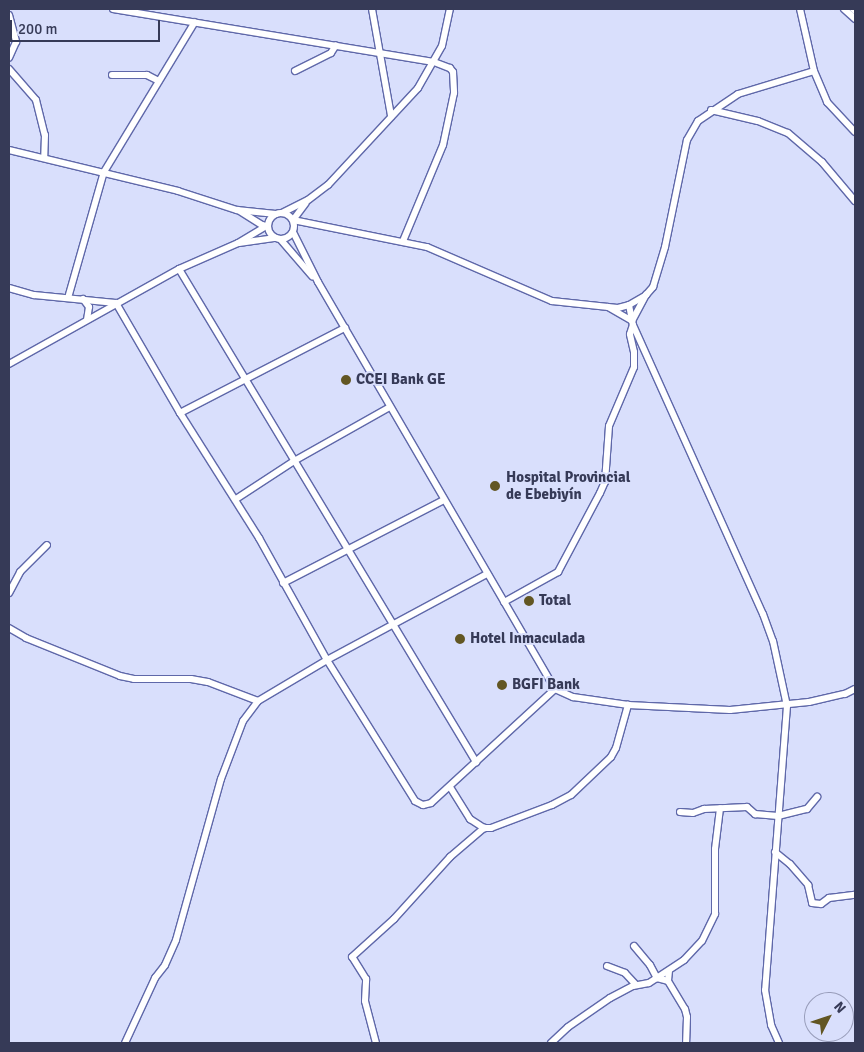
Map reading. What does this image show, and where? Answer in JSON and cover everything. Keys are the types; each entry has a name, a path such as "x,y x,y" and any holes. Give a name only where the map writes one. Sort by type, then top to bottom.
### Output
{"street":[{"path":"113,9 379,52 434,62 450,68 453,72 451,109 439,158 403,241"},
{"path":"372,9 391,116"},
{"path":"318,282 278,239 270,233 268,225 270,218 308,200 328,185 418,88 442,46 450,9"},
{"path":"800,9 814,71 828,102 855,132"},
{"path":"844,9 855,20"},
{"path":"9,15 16,42 9,58"},
{"path":"68,298 104,172 195,22"},
{"path":"295,71 331,53 336,45"},
{"path":"9,69 36,100 45,135 44,158"},
{"path":"504,602 558,572 600,493 604,482 609,426 634,367 630,334 632,323 646,295 653,287 665,247 688,140 698,121 711,110 738,94 814,71"},
{"path":"112,75 146,75 160,81"},
{"path":"711,110 758,121 788,134 828,168 855,201"},
{"path":"9,150 178,190 237,210 279,213 293,220 314,225 427,247 543,298 618,308 629,306 646,295"},
{"path":"308,200 293,220 294,230 318,282 555,689 573,697 628,705 730,710 787,706 845,694 855,689"},
{"path":"237,210 262,225 268,225"},
{"path":"246,216 252,226 250,235"},
{"path":"9,364 179,269 238,243 268,225"},
{"path":"238,243 288,238 294,230 314,225"},
{"path":"179,269 476,762"},
{"path":"9,288 34,295 116,303"},
{"path":"83,299 89,307 87,319"},
{"path":"116,303 180,412 236,499 327,660 408,793 415,801 423,805 431,803 555,689"},
{"path":"629,306 632,323 763,614 773,641 787,706 765,990 771,1025 779,1043"},
{"path":"607,307 632,323"},
{"path":"180,412 345,328"},
{"path":"236,499 294,461 390,407"},
{"path":"283,583 444,500"},
{"path":"9,593 20,572 47,545"},
{"path":"125,1043 155,978 165,965 176,940 221,779 244,721 258,701 327,660 487,574"},
{"path":"9,628 26,638 120,676 134,679 191,679 208,682 258,701"},
{"path":"450,787 470,819 484,828 491,828 534,812 571,795 611,757 616,748 628,705"},
{"path":"680,812 694,813 704,809 747,807 756,814 778,816 807,810 817,797"},
{"path":"551,1043 576,1021 610,998 636,985 649,983 669,971 692,953 702,941 714,919 716,849 720,808"},
{"path":"376,1043 365,1000 364,975 351,957 394,919 450,857 484,828"},
{"path":"776,852 790,864 808,885 812,903 821,904 830,898 855,895"},
{"path":"634,946 650,965 657,978 668,981"},
{"path":"607,966 625,974 636,985"},
{"path":"669,971 668,981 685,1009 687,1017 686,1043"}],"place":[{"name":"CCEI Bank GE","path":"346,380"},
{"name":"Hospital Provincial de Ebebiyín","path":"495,486"},
{"name":"Total","path":"529,601"},
{"name":"Hotel Inmaculada","path":"460,639"},
{"name":"BGFI Bank","path":"502,685"}]}
